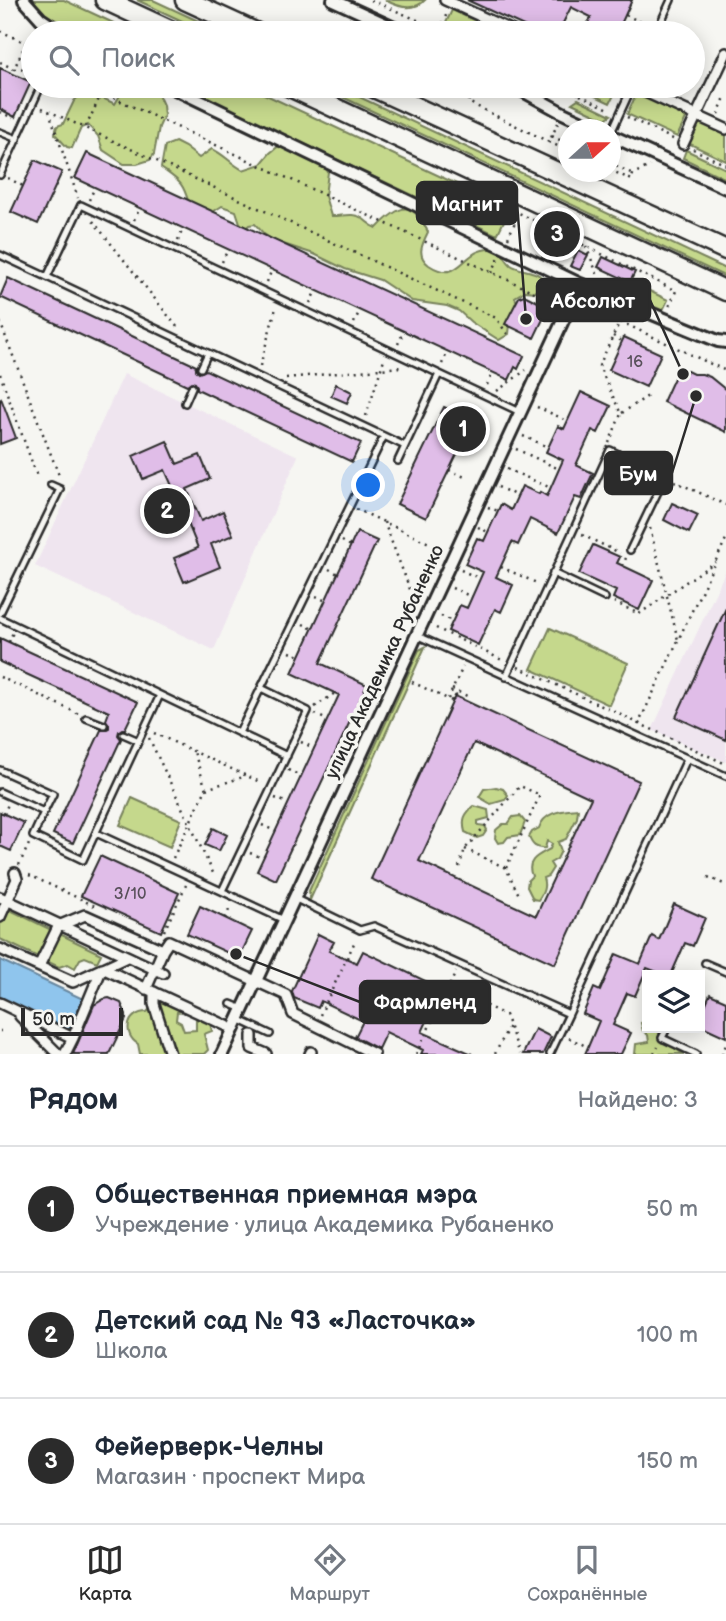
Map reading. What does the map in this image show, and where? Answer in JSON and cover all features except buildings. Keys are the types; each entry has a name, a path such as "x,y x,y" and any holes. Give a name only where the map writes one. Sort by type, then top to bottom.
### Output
{"main road":[{"path":"105,0 150,21"},
{"path":"185,0 231,21"},
{"path":"314,98 726,292"},
{"path":"396,98 726,250"}],"street":[{"path":"24,0 44,21"},
{"path":"333,0 379,21"},
{"path":"449,1 492,21"},
{"path":"683,144 726,53"},
{"path":"194,98 580,284 726,342"},
{"path":"535,98 576,119"},
{"path":"658,98 726,129"},
{"path":"621,140 726,188"},
{"name":"улица Академика Рубаненко","path":"222,1054 416,635 453,549 580,284"},
{"path":"0,917 4,899 17,879 15,873"},
{"path":"4,899 159,971"},
{"path":"39,966 60,925 85,915 160,949"},
{"path":"170,1054 150,990 159,971 160,949 169,941 286,995 293,1014 374,1054"},
{"path":"0,949 73,982 127,957"},
{"path":"103,968 227,1026"},
{"path":"65,1054 103,968"},
{"path":"0,1003 73,1038"},
{"path":"14,1010 58,1054"},
{"path":"248,1036 252,1048 266,1054"}],"lane":[{"path":"661,21 671,0"},
{"path":"0,175 36,98"},
{"path":"618,119 627,98"},
{"path":"0,132 17,139"},
{"path":"47,277 83,206 520,412"},
{"path":"0,255 405,446"},
{"path":"201,368 208,353"},
{"path":"398,461 439,373"},
{"path":"185,403 192,387"},
{"path":"498,411 502,403"},
{"path":"239,733 384,436"},
{"path":"506,677 610,450 665,477 628,553"},
{"path":"51,485 61,489 0,615 287,756"},
{"path":"553,573 605,598"},
{"path":"416,635 726,776"},
{"path":"222,891 308,711 261,688"},
{"path":"0,770 53,794 33,836 83,860 160,695"},
{"path":"86,718 104,725"},
{"path":"123,734 139,741"},
{"path":"550,1054 687,759"},
{"path":"0,792 44,812"},
{"path":"96,833 284,920"},
{"path":"294,898 360,930 374,926 569,1014"},
{"path":"705,963 726,972"},
{"path":"231,1004 240,1014 270,1034"},
{"path":"664,1033 662,1038 696,1054"}],"path":[{"path":"372,0 420,21"},
{"path":"443,21 449,1"},
{"path":"625,15 638,21"},
{"path":"0,31 21,41"},
{"path":"14,69 21,54"},
{"path":"0,62 14,69 21,69"},
{"path":"714,123 726,96"},
{"path":"86,128 99,98"},
{"path":"115,98 560,304 587,306 726,371"},
{"path":"470,98 468,102 549,142"},
{"path":"586,98 620,114"},
{"path":"33,104 496,318 510,338"},
{"path":"49,111 83,206 191,345"},
{"path":"0,112 13,118"},
{"path":"552,136 558,139"},
{"path":"621,168 633,174"},
{"path":"0,175 23,186"},
{"path":"621,175 632,180"},
{"path":"83,206 95,187"},
{"path":"130,229 140,208"},
{"path":"524,215 676,290 664,318"},
{"path":"174,250 183,228"},
{"path":"586,246 598,276 597,281"},
{"path":"218,270 228,249"},
{"path":"263,291 272,269"},
{"path":"306,311 316,290"},
{"path":"258,376 278,298"},
{"path":"350,332 360,310"},
{"path":"1,321 63,485 61,489"},
{"path":"620,321 599,366 621,414"},
{"path":"394,353 404,331"},
{"path":"613,336 622,341"},
{"path":"362,426 387,349"},
{"path":"439,373 448,351"},
{"path":"486,395 547,356"},
{"path":"265,380 421,365"},
{"path":"486,395 493,372"},
{"path":"0,374 38,479"},
{"path":"606,449 621,414 652,394"},
{"path":"537,407 568,421"},
{"path":"468,430 486,438"},
{"path":"523,436 548,447"},
{"path":"516,449 559,469"},
{"path":"507,469 551,488"},
{"path":"449,470 467,478"},
{"path":"665,477 726,505"},
{"path":"498,487 517,496"},
{"path":"350,506 453,549"},
{"path":"488,507 498,511"},
{"path":"647,515 678,640"},
{"path":"384,522 411,592"},
{"path":"478,527 488,532"},
{"path":"573,531 628,553"},
{"path":"634,734 726,539"},
{"path":"605,598 639,614 715,562"},
{"path":"501,567 547,587"},
{"path":"458,569 480,579"},
{"path":"453,588 472,597"},
{"path":"441,616 452,621"},
{"path":"436,628 503,660"},
{"path":"451,700 452,690 467,658"},
{"path":"519,667 726,764"},
{"path":"0,677 86,718"},
{"path":"412,682 451,700"},
{"path":"451,700 455,695 465,700 467,696 452,690"},
{"path":"308,711 335,693"},
{"path":"308,711 327,720"},
{"path":"145,728 272,788"},
{"path":"145,728 222,891"},
{"path":"295,739 314,748"},
{"path":"169,867 206,789 194,752"},
{"path":"282,767 301,776"},
{"path":"206,789 246,776"},
{"path":"459,867 465,849 520,786 540,795 506,868"},
{"path":"268,795 288,803"},
{"path":"255,822 275,831"},
{"path":"15,873 33,836"},
{"path":"242,849 263,858"},
{"path":"465,849 506,868 519,895"},
{"path":"26,874 100,908"},
{"path":"160,949 189,877"},
{"path":"708,877 726,886"},
{"path":"225,918 235,898"},
{"path":"316,1025 360,930"},
{"path":"416,1054 459,964"},
{"path":"449,987 505,1015 520,1054"},
{"path":"495,1054 509,1026"},
{"path":"559,1034 588,1046"},
{"path":"722,1054 726,1045"}],"shaded area":[{"path":"124,374 298,456 214,650 35,566"},
{"path":"726,570 726,762 652,730"}],"green space":[{"path":"32,0 64,0 109,21 51,21"},
{"path":"137,0 153,0 198,21 182,21"},
{"path":"385,0 425,0 416,6 406,7"},
{"path":"452,10 476,21 447,21"},
{"path":"77,98 102,98 115,104 118,98 160,98 164,116 150,160 124,164 103,150 98,136 88,125 81,128 72,148 67,147 55,134 57,126 63,124"},
{"path":"207,98 273,98 510,209 497,235"},
{"path":"345,98 362,98 726,269 726,277"},
{"path":"600,98 612,98 610,103"},
{"path":"635,98 648,98 687,116 677,137 627,114"},
{"path":"578,99 611,115 605,119 572,103"},
{"path":"698,121 723,133 726,129 726,161 688,143"},
{"path":"175,142 199,158 212,149 243,170 261,164 280,145 322,163 328,172 325,196 331,216 358,216 377,228 399,210 411,210 417,214 428,232 421,254 429,265 448,271 481,250 495,249 514,267 541,277 553,288 554,296 552,299 536,292 525,291 515,297 519,309 510,324 509,334 499,340 459,311 447,306 412,301 380,280 274,241 255,224 246,228 240,223 236,211 222,206 211,213 189,204 180,183 161,168 165,146"},
{"path":"686,150 726,169 726,179 683,158"},
{"path":"629,281 668,300 662,312 623,293"},
{"path":"550,628 628,663 609,705 531,669"},
{"path":"425,647 310,900 309,891 419,650"},
{"path":"484,789 503,789 508,795 505,800 491,804 479,797"},
{"path":"132,798 181,820 170,847 120,825"},
{"path":"474,806 488,810 489,818 478,821 478,825 485,826 487,830 483,836 477,838 465,832 464,824 466,815"},
{"path":"578,809 577,818 566,839 558,842 561,851 557,859 550,863 553,868 548,876 543,878 541,895 538,900 533,899 527,887 532,876 530,866 534,859 550,849 552,844 547,841 545,848 539,848 529,837 550,815"},
{"path":"520,816 525,822 520,835 508,837 504,842 498,843 495,838 496,830 503,824 508,824 513,817"},
{"path":"0,905 101,954 97,962 85,957 80,959 75,968 68,964 59,967 0,939"},
{"path":"160,999 185,1011 177,1012 176,1020 181,1023 184,1031 196,1030 196,1020 209,1020 212,1031 204,1034 208,1050 204,1054 140,1054 138,1044 130,1035 129,1024 131,1019 147,1012"},
{"path":"646,1033 659,1033 662,1043 667,1043 683,1054 635,1054 636,1044 649,1042"}],"water":[{"path":"0,960 83,999 68,1031 0,999"}],"place":[{"name":"Фейерверк-Челны","path":"557,234"},
{"name":"Магнит","path":"526,319"},
{"name":"Абсолют","path":"683,374"},
{"name":"Бум","path":"696,396"},
{"name":"Общественная приемная мэра","path":"463,429"},
{"name":"Детский сад № 93 «Ласточка»","path":"167,511"},
{"name":"Фармленд","path":"236,954"}]}
